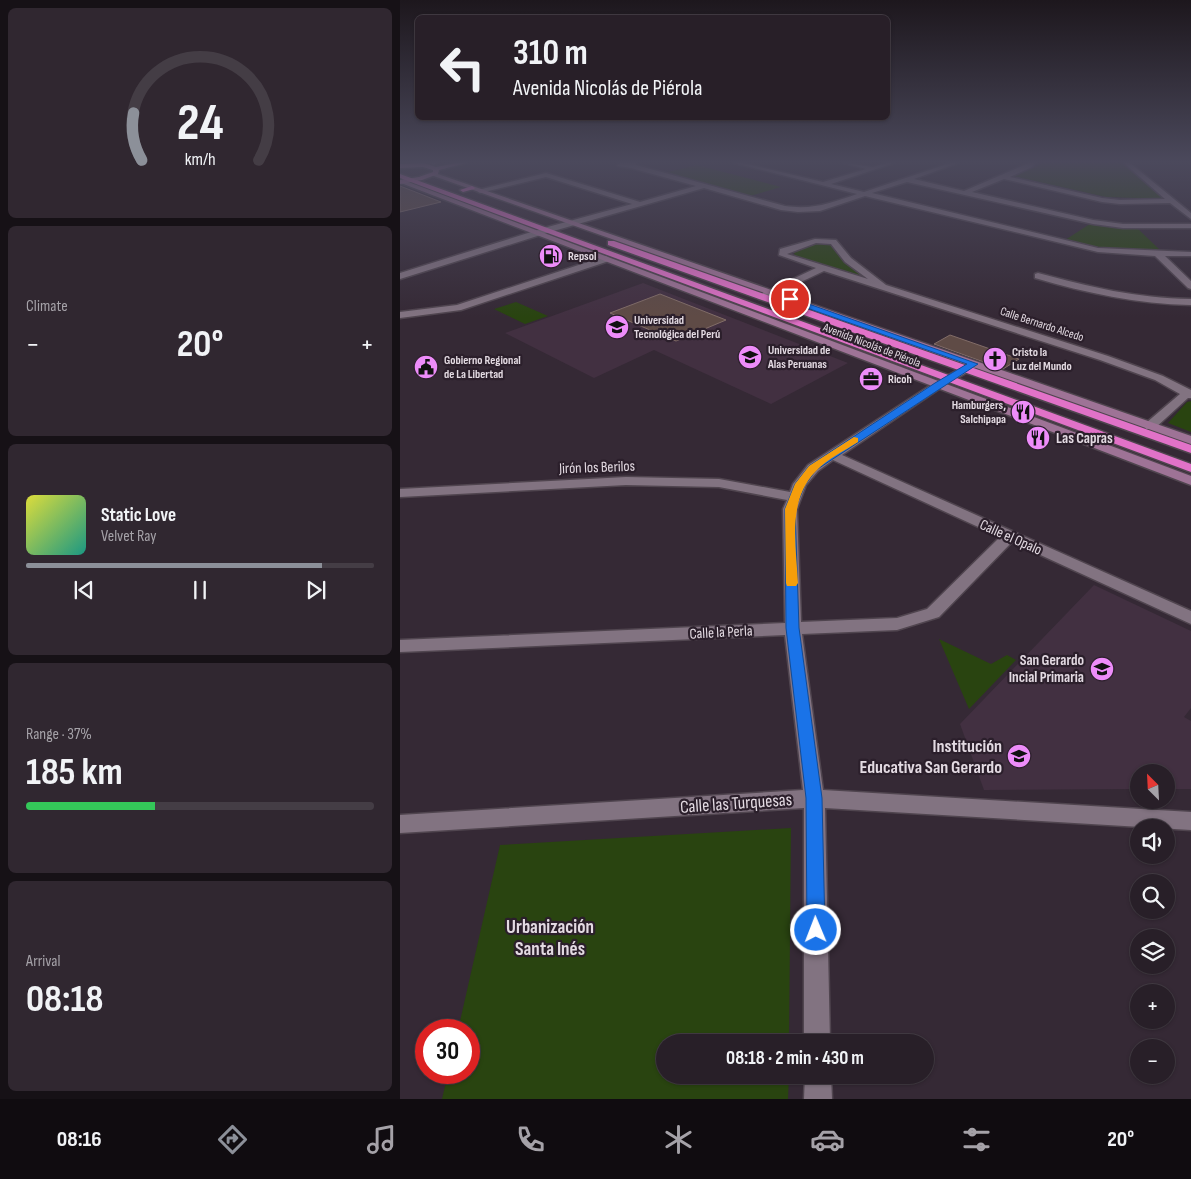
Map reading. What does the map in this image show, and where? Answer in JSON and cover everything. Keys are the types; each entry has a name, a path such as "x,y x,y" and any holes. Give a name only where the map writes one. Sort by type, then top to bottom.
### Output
{"highway":[{"name":"Avenida Nicolás de Piérola","path":"540,214 567,224"},
{"name":"Avenida Nicolás de Piérola","path":"542,232 644,270 832,335 943,381 1191,468"},
{"name":"Avenida Nicolás de Piérola","path":"767,295 969,366 1191,449"},
{"path":"822,340 832,335"}],"street":[{"name":"Avenida Nicolás de Piérola","path":"495,214 606,259 644,270 822,340 943,381 1191,480"},
{"name":"Avenida Nicolás de Piérola","path":"540,214 767,295"},
{"path":"400,276 602,214"},
{"path":"947,214 1098,250 1191,254"},
{"path":"1059,214 1123,226 1191,226"},
{"name":"Calle Bernardo Alcedo","path":"882,286 848,260 833,242 816,241 782,251 783,255 1104,358 1159,378 1189,394"},
{"path":"1157,254 1191,286"},
{"path":"400,315 458,308 606,259"},
{"path":"767,295 824,268"},
{"path":"1038,276 1072,287 1133,300 1191,302"},
{"name":"Avenida Nicolás de Piérola","path":"969,366 1191,440"},
{"path":"818,1034 814,798 793,628 790,509 800,484 813,468 943,381 969,366"},
{"path":"1150,426 1189,394"},
{"name":"Calle el Opalo","path":"832,455 1191,618"},
{"name":"Jirón los Berilos","path":"400,493 626,481 719,483 795,497"},
{"name":"Calle la Perla","path":"400,646 897,624 932,613 1009,537"},
{"name":"Calle las Turquesas","path":"400,824 814,798 1191,821"},
{"path":"818,1084 818,1099"}],"shaded area":[{"path":"643,283 848,363 771,404 654,350 594,378 505,333"},
{"name":"San Gerardo Incial Primaria","path":"1094,585 1191,631 1191,708 1184,717 1191,721 1191,789 1175,789 1175,764 1130,764 1130,789 984,790 960,724"}],"green space":[{"path":"1093,222 1136,227 1160,250 1157,254 1098,250 1089,245 1065,240"},
{"path":"820,242 834,243 870,279 798,258 794,254 795,250"},
{"path":"516,302 548,316 525,324 494,309"},
{"path":"1191,401 1191,432 1168,423 1187,402"},
{"path":"939,639 991,664 1007,655 1016,660 969,709"},
{"path":"791,828 789,1034 656,1034 656,1084 789,1084 788,1099 442,1099 445,1084 480,1084 480,1019 460,1019 500,845"}],"building":[{"path":"660,294 726,320 676,341 610,313"},
{"path":"950,335 1019,359 1003,369 934,344"}],"slow traffic":[{"path":"792,583 790,509 800,484 813,468 854,440"}],"place":[{"name":"Repsol","path":"551,256"},
{"name":"Universidad Tecnológica del Perú","path":"617,327"},
{"name":"Universidad de Alas Peruanas","path":"750,357"},
{"name":"Cristo la Luz del Mundo","path":"995,359"},
{"name":"Gobierno Regional de La Libertad","path":"426,367"},
{"name":"Ricoh","path":"871,379"},
{"name":"Hamburgers, Salchipapa","path":"1023,412"},
{"name":"Las Capras","path":"1038,438"},
{"name":"San Gerardo Incial Primaria","path":"1102,669"},
{"name":"Institución Educativa San Gerardo","path":"1019,756"}],"district":[{"name":"Urbanización Santa Inés","path":"550,937"}],"route":[{"path":"790,299 974,364 938,385 813,468 800,484 790,509 793,628 814,798 816,930"}]}
